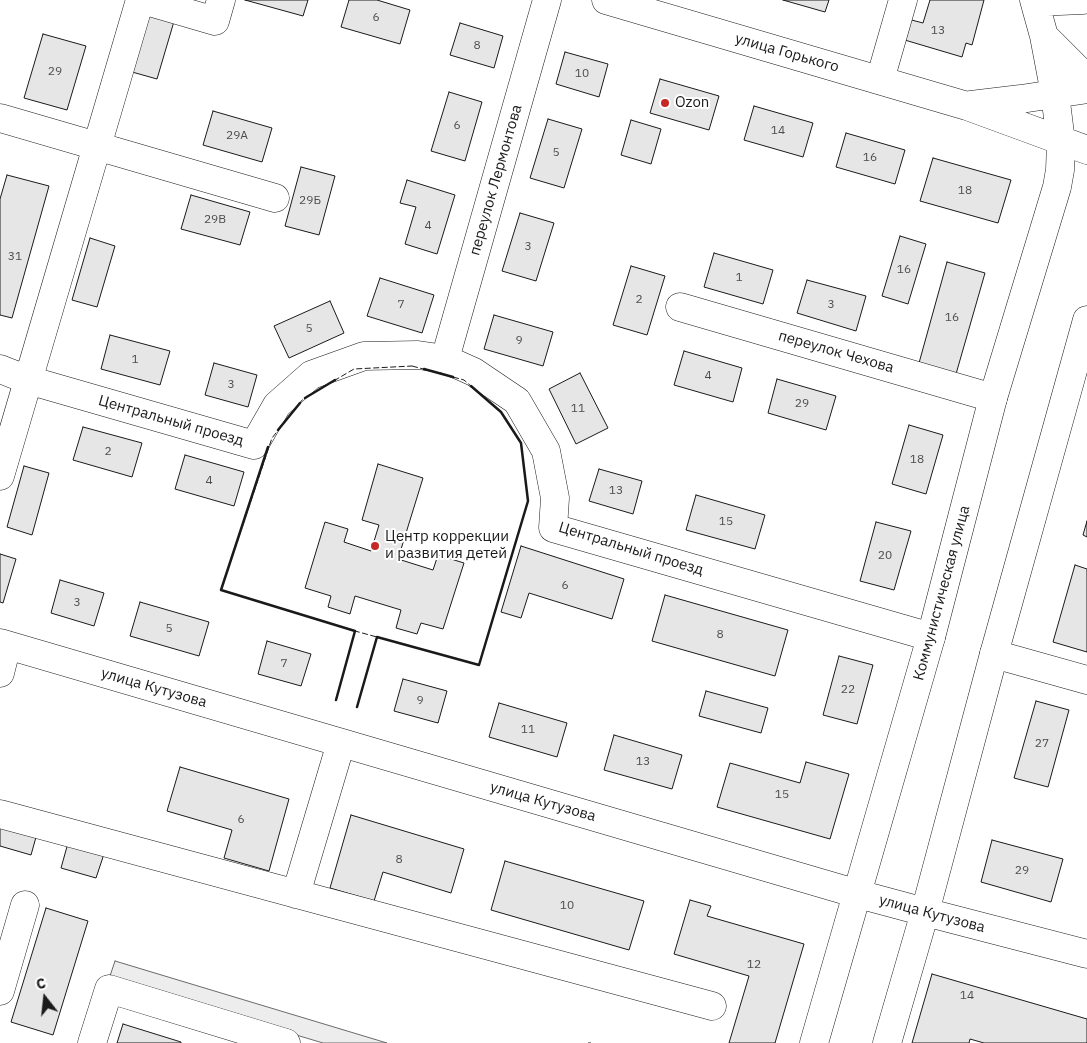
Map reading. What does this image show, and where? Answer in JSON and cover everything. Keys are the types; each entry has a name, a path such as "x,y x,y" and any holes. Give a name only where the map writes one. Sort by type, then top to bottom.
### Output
{"street":[{"path":"0,476 142,0 215,21 221,0"},
{"name":"переулок Лермонтова","path":"445,359 547,0"},
{"name":"улица Горького","path":"606,0 967,106 1087,150"},
{"path":"880,80 903,0"},
{"path":"1083,0 1034,1 1044,36 1076,68 1087,83"},
{"name":"Коммунистическая улица","path":"814,1043 931,637 992,398 1057,187 1061,142 1044,36"},
{"path":"967,106 1087,89"},
{"path":"0,118 275,198"},
{"name":"переулок Чехова","path":"680,307 992,398"},
{"path":"887,1043 925,912 994,654 1087,320"},
{"name":"Центральный проезд","path":"0,369 28,380 254,445 277,405 311,375 364,356 418,355 445,359 474,372 517,401 546,452 555,498 553,528 931,637"},
{"path":"0,673 4,644"},
{"name":"улица Кутузова","path":"4,644 858,894 1087,954"},
{"path":"994,654 1087,680"},
{"path":"296,894 341,743"},
{"path":"0,814 712,1006"},
{"path":"0,991 25,905"},
{"path":"92,1043 109,989 222,1034 286,1043"}],"shaded area":[{"path":"115,961 387,1043 323,1043 109,979"}],"building":[{"path":"245,0 308,0 303,16"},
{"path":"349,0 377,0 410,10 400,44 341,27"},
{"path":"783,0 829,0 825,12"},
{"path":"930,0 984,0 972,45 966,43 962,57 898,38 904,18 923,23"},
{"path":"150,11 175,18 157,79 132,72"},
{"path":"460,23 503,36 494,68 450,55"},
{"path":"43,34 86,46 67,110 24,98"},
{"path":"565,52 608,64 599,97 556,84"},
{"path":"660,79 719,96 709,130 650,113"},
{"path":"449,92 482,102 465,161 431,151"},
{"path":"754,106 813,123 803,157 744,140"},
{"path":"213,111 272,128 262,162 203,145"},
{"path":"548,119 582,129 564,188 530,178"},
{"path":"631,120 661,129 651,164 621,155"},
{"path":"846,133 905,150 895,184 836,167"},
{"path":"933,158 1011,180 998,223 920,201"},
{"path":"301,167 335,176 319,235 285,226"},
{"path":"7,175 49,186 12,318 0,315 0,199"},
{"path":"407,180 455,195 437,254 405,244 416,207 400,203"},
{"path":"191,195 250,212 240,245 181,229"},
{"path":"520,213 554,223 536,281 502,271"},
{"path":"900,236 926,244 908,304 882,296"},
{"path":"90,238 115,246 97,307 72,300"},
{"path":"714,253 773,270 763,304 704,287"},
{"path":"947,262 985,273 956,374 919,363"},
{"path":"631,266 665,276 647,335 613,325"},
{"path":"380,278 434,295 422,333 367,316"},
{"path":"807,280 866,296 856,331 797,313"},
{"path":"330,301 344,333 289,358 274,326"},
{"path":"494,315 553,332 543,366 484,349"},
{"path":"110,335 170,351 160,385 101,369"},
{"path":"684,351 742,368 733,402 674,385"},
{"path":"214,363 257,375 248,407 205,395"},
{"path":"580,373 608,428 576,444 549,389"},
{"path":"777,379 836,396 826,430 768,413"},
{"path":"909,425 943,435 926,494 892,484"},
{"path":"83,427 142,443 132,477 73,460"},
{"path":"185,455 244,472 234,506 175,489"},
{"path":"378,464 423,478 398,559 433,570 438,555 464,563 443,629 421,623 417,634 396,628 401,610 355,596 350,614 328,607 331,596 305,588 325,522 348,529 344,542 371,551 379,525 362,520"},
{"path":"24,466 49,473 32,535 7,527"},
{"path":"599,469 642,481 633,514 589,501"},
{"path":"696,495 765,515 755,549 686,530"},
{"path":"1087,521 1087,537 1083,535"},
{"path":"876,522 911,531 894,590 860,581"},
{"path":"521,546 624,579 612,619 529,593 521,618 501,612"},
{"path":"0,554 16,559 3,603 0,602"},
{"path":"1075,565 1087,569 1087,652 1053,642"},
{"path":"60,580 104,593 94,626 51,613"},
{"path":"665,595 788,630 775,676 652,641"},
{"path":"140,602 209,622 199,656 130,636"},
{"path":"267,641 311,654 301,686 258,674"},
{"path":"839,656 873,665 857,724 823,715"},
{"path":"403,679 447,691 438,723 394,711"},
{"path":"706,691 768,708 761,733 699,716"},
{"path":"1036,701 1069,710 1048,787 1014,778"},
{"path":"499,703 567,723 557,757 489,737"},
{"path":"614,735 682,755 672,789 604,770"},
{"path":"806,762 849,774 830,839 717,807 730,763 800,783"},
{"path":"180,767 289,799 269,871 224,858 232,830 167,811"},
{"path":"351,815 464,849 451,893 383,872 374,901 330,888"},
{"path":"0,819 38,830 31,855 0,846"},
{"path":"992,840 1063,859 1051,902 981,882"},
{"path":"68,843 104,854 96,878 61,868"},
{"path":"505,861 644,901 629,950 491,910"},
{"path":"690,900 711,906 707,916 804,944 775,1043 729,1043 749,976 674,954"},
{"path":"46,908 88,921 53,1035 11,1022"},
{"path":"932,974 1087,1019 1087,1043 984,1043 970,1039 969,1043 912,1043"},
{"path":"123,1024 181,1042 181,1043 117,1043"}],"fence":[{"path":"412,366 464,380 501,412 521,443 528,501 479,665 355,631 221,590 272,438 303,399 354,369 412,366"}],"wall":[{"path":"424,369 453,377"},
{"path":"305,398 335,380"},
{"path":"357,707 377,637 479,665 528,501 521,443 501,412 471,386"},
{"path":"278,430 300,403"},
{"path":"268,447 221,590 355,631 336,700"}],"place":[{"name":"Ozon","path":"665,103"},
{"name":"Центр коррекции и развития детей","path":"375,546"}]}
